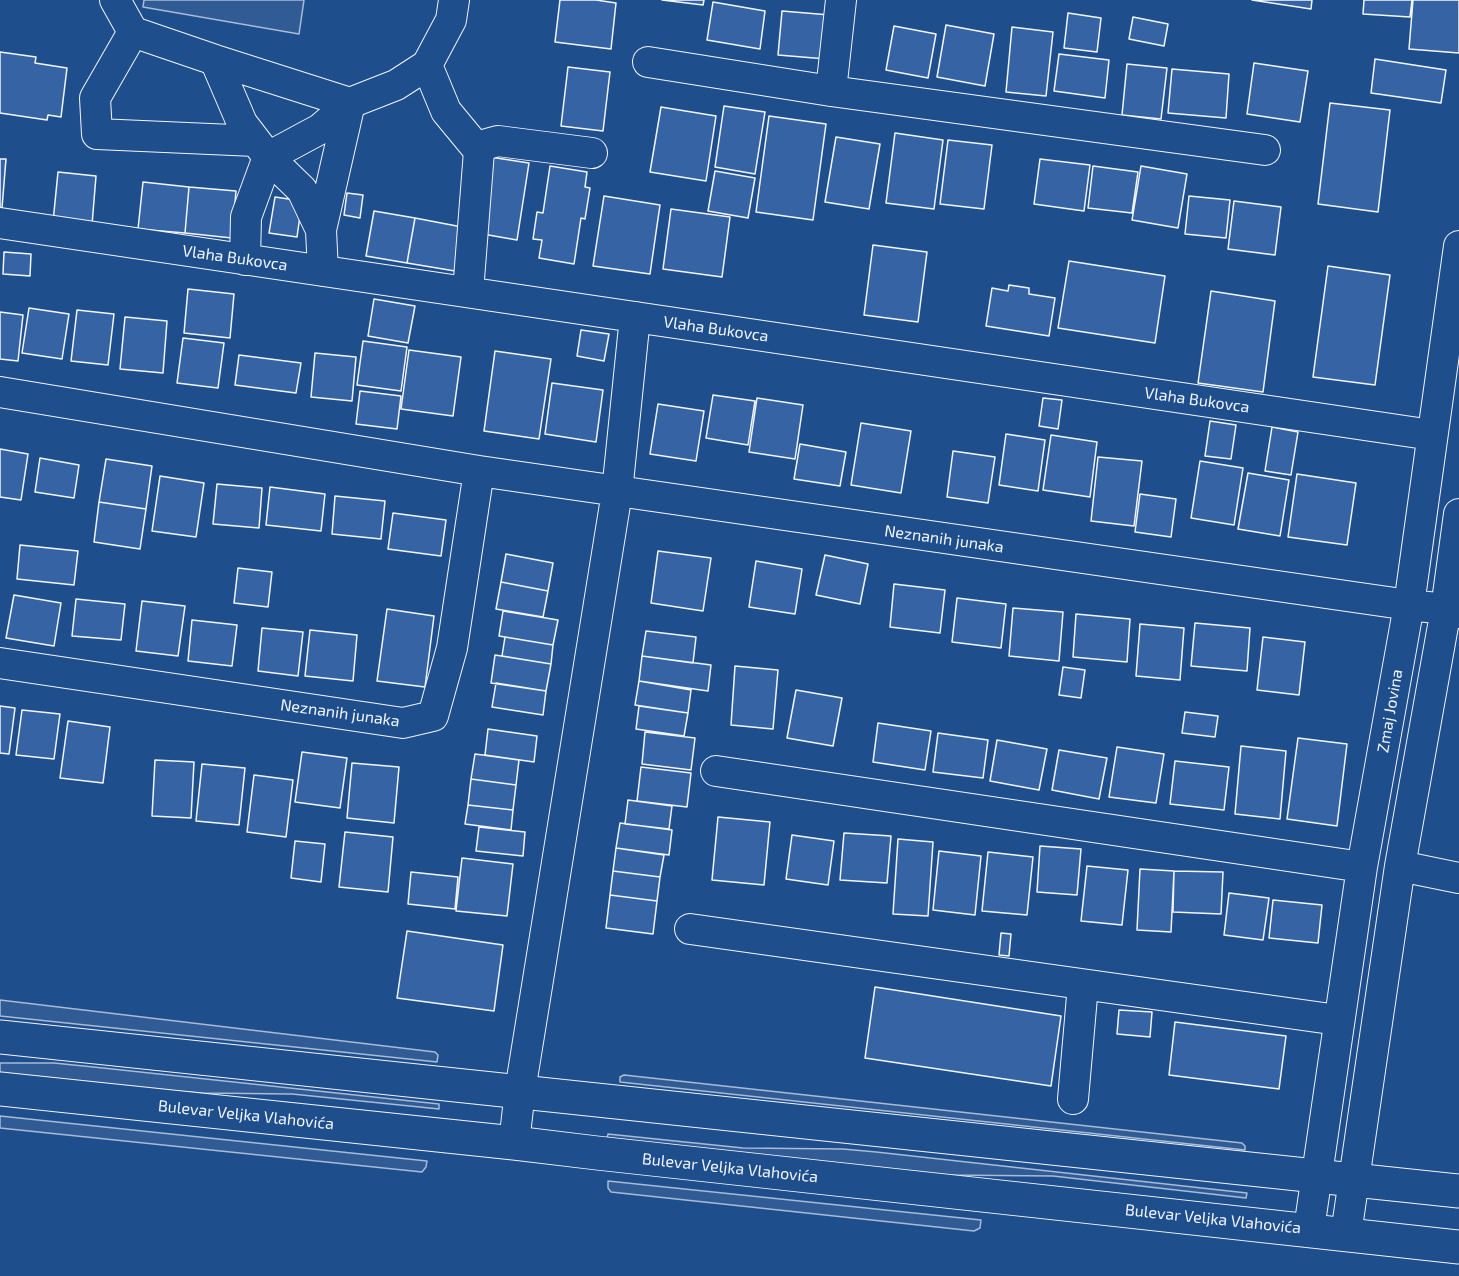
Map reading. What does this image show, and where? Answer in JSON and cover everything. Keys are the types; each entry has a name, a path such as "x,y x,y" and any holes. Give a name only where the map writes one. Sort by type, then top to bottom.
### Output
{"main road":[{"path":"0,1037 1459,1191"},
{"name":"Bulevar Veljka Vlahovića","path":"0,1089 1459,1247"}],"street":[{"path":"115,0 133,32 350,104"},
{"path":"133,32 95,98 97,135 261,149 320,129 350,104 396,85 427,65 451,20 454,0"},
{"path":"831,91 841,0"},
{"path":"215,60 242,123 261,149 302,190 321,230"},
{"path":"648,62 831,91 1265,150"},
{"path":"427,65 446,111 479,151 468,292"},
{"path":"323,271 321,230 350,104"},
{"path":"479,151 487,144 498,141 592,153"},
{"path":"245,260 246,217 261,149"},
{"name":"Vlaha Bukovca","path":"0,223 1432,435"},
{"name":"Zmaj Jovina","path":"1309,1229 1362,867 1409,605 1459,246"},
{"path":"514,1143 520,1091 617,492 635,317"},
{"name":"Neznanih junaka","path":"0,392 617,492 1452,611"},
{"name":"Neznanih junaka","path":"0,663 403,723 433,716 452,648 479,471"},
{"path":"1346,1234 1400,866 1452,611 1459,514"},
{"path":"716,771 1362,867"},
{"path":"1400,866 1459,878"},
{"path":"690,929 1338,1020"},
{"path":"1073,1099 1083,985"}],"shaded area":[{"path":"144,0 304,0 299,34 143,7"},
{"path":"0,1000 435,1052 438,1055 437,1062 0,1016"},
{"path":"0,1063 54,1063 103,1068 439,1104 439,1109 292,1094 159,1090 0,1074"},
{"path":"624,1075 1242,1143 1245,1150 620,1082 620,1077"},
{"path":"0,1116 427,1161 422,1172 0,1128"},
{"path":"608,1134 743,1148 843,1149 876,1152 1247,1193 1246,1198 1053,1176 947,1175 607,1140"},
{"path":"608,1181 981,1220 980,1228 974,1231 611,1192 608,1188"}],"building":[{"path":"560,0 596,0 616,3 611,49 555,42"},
{"path":"662,0 704,0 703,5"},
{"path":"1252,0 1312,0 1311,9"},
{"path":"1364,0 1412,0 1410,17 1363,14"},
{"path":"1413,0 1459,0 1459,53 1409,49"},
{"path":"713,2 765,11 760,49 707,40"},
{"path":"782,11 830,15 826,59 778,55"},
{"path":"1068,13 1101,18 1097,52 1064,48"},
{"path":"1133,17 1168,24 1164,46 1129,39"},
{"path":"946,25 994,34 985,86 937,77"},
{"path":"894,26 936,34 928,78 886,70"},
{"path":"1012,27 1053,32 1046,96 1006,92"},
{"path":"0,52 36,57 35,63 67,68 61,117 48,115 47,120 0,113"},
{"path":"1059,54 1109,60 1105,98 1054,91"},
{"path":"1375,59 1446,70 1441,103 1371,93"},
{"path":"1254,63 1308,71 1300,122 1247,114"},
{"path":"1127,64 1167,68 1161,119 1122,115"},
{"path":"568,67 610,72 603,131 561,126"},
{"path":"1172,69 1229,74 1226,118 1168,113"},
{"path":"1330,103 1390,110 1378,212 1318,204"},
{"path":"724,106 765,112 755,174 715,167"},
{"path":"661,107 716,116 706,181 650,172"},
{"path":"769,116 826,124 813,220 756,212"},
{"path":"895,133 943,140 934,209 886,203"},
{"path":"836,137 880,144 869,209 825,202"},
{"path":"948,140 992,145 984,209 940,204"},
{"path":"490,157 529,163 517,240 477,233"},
{"path":"0,159 6,159 2,208 0,208"},
{"path":"1040,159 1090,165 1084,211 1034,204"},
{"path":"550,166 587,172 585,187 590,188 585,219 581,218 574,264 539,258 542,240 533,239 537,212 543,213"},
{"path":"1093,166 1138,172 1132,213 1088,208"},
{"path":"1141,166 1187,174 1178,228 1132,220"},
{"path":"715,171 755,178 748,218 708,211"},
{"path":"58,172 96,176 92,225 53,222"},
{"path":"143,182 189,187 185,233 138,229"},
{"path":"189,187 236,191 232,238 185,233"},
{"path":"347,193 363,195 360,218 344,215"},
{"path":"604,196 660,205 650,274 593,266"},
{"path":"1189,196 1230,200 1226,238 1185,234"},
{"path":"275,197 302,201 297,237 269,233"},
{"path":"1234,201 1281,207 1275,255 1228,249"},
{"path":"671,209 730,217 722,277 663,269"},
{"path":"374,211 415,218 407,263 366,256"},
{"path":"415,218 462,227 455,271 407,263"},
{"path":"873,245 927,252 918,322 864,315"},
{"path":"4,252 31,254 30,276 3,274"},
{"path":"1069,261 1165,276 1155,343 1058,328"},
{"path":"1328,266 1390,275 1375,385 1313,377"},
{"path":"1009,285 1029,288 1029,294 1055,298 1049,336 986,326 992,288 1008,291"},
{"path":"188,289 234,294 230,338 184,333"},
{"path":"1211,291 1275,301 1263,392 1198,383"},
{"path":"374,299 415,306 408,343 368,336"},
{"path":"29,308 69,314 62,359 22,353"},
{"path":"77,310 114,314 108,365 71,361"},
{"path":"0,312 23,315 18,361 0,359"},
{"path":"125,317 167,321 163,373 120,369"},
{"path":"581,330 609,334 604,361 577,356"},
{"path":"183,338 224,343 218,388 177,383"},
{"path":"363,341 407,347 401,391 357,385"},
{"path":"409,350 461,357 453,416 401,409"},
{"path":"495,351 551,359 539,439 484,431"},
{"path":"315,353 356,357 352,401 311,397"},
{"path":"239,355 301,363 296,393 235,385"},
{"path":"552,383 603,390 596,442 545,434"},
{"path":"360,391 401,396 397,429 356,424"},
{"path":"713,395 755,401 748,445 706,438"},
{"path":"757,398 803,405 795,459 749,452"},
{"path":"1043,398 1062,400 1058,429 1039,426"},
{"path":"658,404 704,411 696,461 650,454"},
{"path":"1210,421 1236,425 1231,459 1205,456"},
{"path":"861,423 911,431 901,493 851,485"},
{"path":"1272,427 1298,432 1291,475 1265,471"},
{"path":"1006,434 1045,440 1038,491 999,485"},
{"path":"1051,435 1097,442 1090,497 1043,490"},
{"path":"800,444 846,452 840,486 794,479"},
{"path":"0,449 28,454 21,500 0,497"},
{"path":"953,451 995,457 988,503 947,497"},
{"path":"1098,457 1142,461 1134,526 1091,521"},
{"path":"40,458 79,465 74,498 35,492"},
{"path":"106,459 152,466 146,509 99,502"},
{"path":"1200,461 1243,468 1234,525 1191,518"},
{"path":"1248,473 1289,480 1280,536 1238,529"},
{"path":"1297,474 1356,483 1347,545 1288,537"},
{"path":"160,476 204,483 196,537 152,531"},
{"path":"217,484 262,488 259,528 213,524"},
{"path":"270,487 325,494 321,531 266,525"},
{"path":"1140,494 1176,499 1171,537 1135,532"},
{"path":"335,496 385,501 381,539 332,534"},
{"path":"99,502 146,509 140,549 94,542"},
{"path":"393,513 446,520 441,556 388,549"},
{"path":"20,545 78,551 74,585 17,579"},
{"path":"658,551 711,558 703,611 651,603"},
{"path":"506,554 553,563 548,591 501,582"},
{"path":"825,555 868,564 860,604 816,595"},
{"path":"756,561 802,569 795,614 749,607"},
{"path":"238,568 272,572 268,607 234,603"},
{"path":"501,582 548,591 543,617 496,609"},
{"path":"894,584 945,590 940,633 890,627"},
{"path":"14,595 61,603 54,646 6,638"},
{"path":"957,598 1006,604 1001,648 952,642"},
{"path":"76,599 125,604 121,640 72,636"},
{"path":"142,601 185,606 178,656 136,651"},
{"path":"1013,608 1063,612 1059,661 1009,656"},
{"path":"387,609 434,616 425,687 377,681"},
{"path":"503,611 558,620 553,645 499,636"},
{"path":"1076,614 1130,619 1127,662 1073,657"},
{"path":"192,620 237,625 232,666 188,661"},
{"path":"1195,623 1250,628 1247,671 1191,666"},
{"path":"1140,624 1184,628 1180,680 1136,676"},
{"path":"262,628 303,632 298,676 258,671"},
{"path":"310,630 357,635 353,681 305,676"},
{"path":"646,631 696,637 693,663 642,656"},
{"path":"505,637 553,645 551,664 502,656"},
{"path":"1263,637 1305,642 1299,695 1257,690"},
{"path":"495,655 551,664 546,691 491,683"},
{"path":"642,656 711,665 708,691 639,681"},
{"path":"735,666 778,670 773,729 731,725"},
{"path":"1063,667 1085,670 1081,698 1059,695"},
{"path":"639,681 691,690 688,713 635,705"},
{"path":"496,683 546,691 543,715 492,707"},
{"path":"796,690 842,698 833,746 787,738"},
{"path":"0,706 15,708 9,754 0,753"},
{"path":"639,706 688,713 684,736 636,729"},
{"path":"22,710 60,714 54,759 16,755"},
{"path":"1185,712 1218,716 1215,737 1182,733"},
{"path":"68,721 110,727 103,783 60,778"},
{"path":"878,723 931,731 925,770 873,762"},
{"path":"488,729 537,736 534,762 485,755"},
{"path":"645,732 695,738 691,770 642,764"},
{"path":"938,733 988,740 983,778 933,772"},
{"path":"1298,738 1347,744 1337,826 1287,819"},
{"path":"997,740 1047,749 1039,790 990,781"},
{"path":"1241,746 1286,751 1280,819 1235,814"},
{"path":"1117,747 1164,754 1156,803 1109,797"},
{"path":"1059,750 1107,758 1099,799 1052,790"},
{"path":"302,752 347,758 340,808 295,802"},
{"path":"475,754 519,760 516,785 471,779"},
{"path":"155,760 194,762 191,818 152,816"},
{"path":"1175,761 1229,767 1224,810 1170,804"},
{"path":"352,763 399,767 394,823 347,818"},
{"path":"202,764 245,768 239,825 196,821"},
{"path":"641,767 691,773 687,807 637,801"},
{"path":"254,775 293,780 286,837 247,832"},
{"path":"471,779 516,785 513,810 468,805"},
{"path":"628,800 672,806 669,829 625,824"},
{"path":"468,805 513,810 511,830 465,824"},
{"path":"718,817 770,822 764,885 712,880"},
{"path":"620,823 672,830 669,855 616,848"},
{"path":"479,827 525,832 523,856 476,851"},
{"path":"345,832 393,837 388,892 339,887"},
{"path":"844,833 891,836 887,883 840,880"},
{"path":"792,835 834,841 828,885 786,879"},
{"path":"898,839 933,842 928,916 893,914"},
{"path":"295,841 325,844 321,882 291,878"},
{"path":"1040,846 1081,849 1077,895 1037,892"},
{"path":"616,848 664,855 660,877 613,871"},
{"path":"939,851 981,856 975,915 933,910"},
{"path":"988,852 1033,857 1027,915 982,911"},
{"path":"462,858 513,864 507,916 456,911"},
{"path":"1087,866 1128,870 1122,925 1081,921"},
{"path":"1140,869 1174,871 1171,932 1137,930"},
{"path":"613,871 660,877 657,901 610,895"},
{"path":"1174,871 1223,872 1221,914 1173,912"},
{"path":"411,872 458,877 455,909 408,904"},
{"path":"1229,893 1269,898 1263,940 1224,935"},
{"path":"610,895 657,901 653,934 606,928"},
{"path":"1273,900 1322,905 1318,943 1269,938"},
{"path":"407,931 503,945 494,1011 397,998"},
{"path":"1001,933 1011,934 1009,956 999,955"},
{"path":"875,987 1061,1016 1051,1086 865,1058"},
{"path":"1119,1010 1152,1012 1150,1037 1117,1034"},
{"path":"1175,1022 1286,1036 1279,1089 1169,1075"}]}
